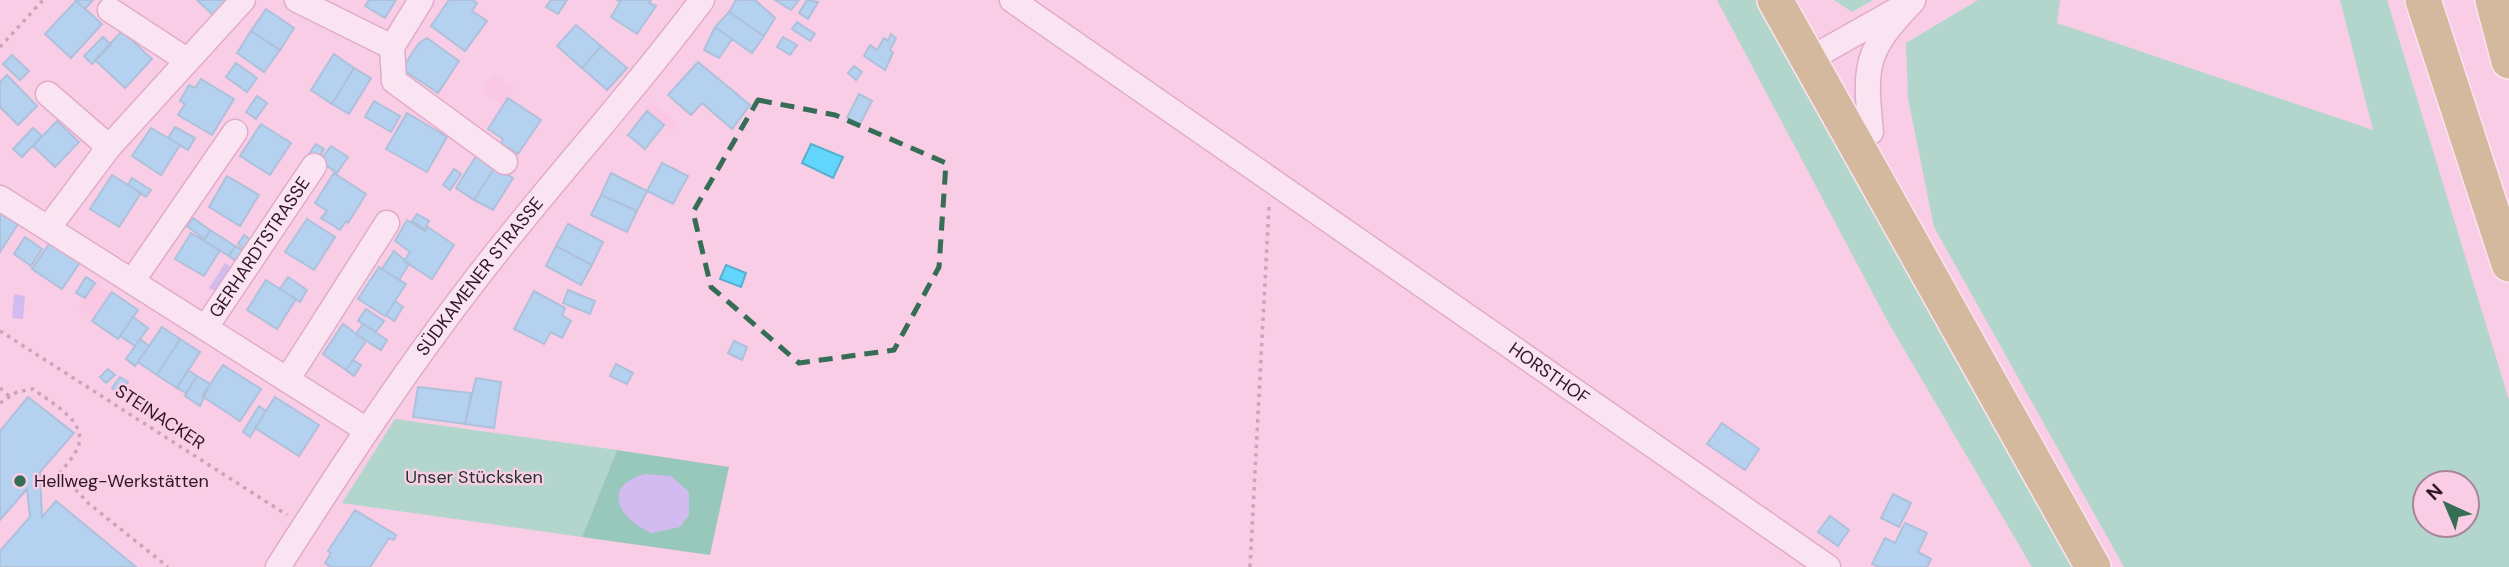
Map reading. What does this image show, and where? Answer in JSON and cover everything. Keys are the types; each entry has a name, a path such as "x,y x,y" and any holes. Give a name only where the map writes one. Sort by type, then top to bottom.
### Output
{"highway":[{"path":"1775,0 1819,54 1871,132 1940,268 2111,567"},
{"path":"1798,0 1819,54 2093,567"},
{"path":"2423,0 2509,264"},
{"path":"2493,0 2509,61"}],"street":[{"path":"49,227 109,147 185,59 243,0"},
{"path":"297,0 392,47"},
{"path":"421,0 392,47 394,81 505,162"},
{"name":"SÜDKAMENER STRASSE","path":"278,567 365,429 467,290 652,67 702,0"},
{"name":"HORSTHOF","path":"1012,0 1828,567"},
{"path":"1819,54 1914,0"},
{"path":"1871,132 1867,68 1875,44 1914,0"},
{"path":"110,10 185,59"},
{"path":"48,94 109,147"},
{"path":"133,280 235,132"},
{"name":"GERHARDTSTRASSE","path":"206,327 314,166"},
{"name":"GERHARDTSTRASSE","path":"0,198 365,429"},
{"path":"287,380 387,223"}],"path":[{"path":"0,47 43,0"},
{"path":"1250,567 1271,180"},
{"name":"STEINACKER","path":"0,331 304,526"},
{"path":"0,388 10,396"},
{"path":"0,404 10,396 33,389 69,417 78,426 80,436 77,450 60,474 89,503 168,567"}],"highlighted area":[{"path":"758,100 835,115 946,163 939,267 894,350 799,363 711,287 693,212"}],"shaded area":[{"path":"493,74 515,88 503,106 481,91"},
{"path":"652,101 679,124 673,132 645,109"},
{"path":"95,283 111,294 94,318 78,308"}],"green space":[{"path":"1717,0 1759,0 2080,567 2032,567 1888,322"},
{"path":"1834,0 1873,0 1852,12"},
{"path":"1978,0 2060,0 2057,23 2373,130 2340,0 2387,0 2509,400 2509,567 2124,567 1934,227 1908,98 1906,43"},
{"name":"Unser Stücksken","path":"395,419 617,450 582,537 342,503"},
{"path":"617,450 729,467 710,555 582,537"}],"water":[{"path":"225,263 236,270 220,294 209,288"},
{"path":"14,294 25,296 23,319 12,318"},
{"path":"645,474 671,476 689,492 689,515 680,527 652,533 640,527 623,512 619,503 622,486"}],"building":[{"path":"75,0 93,0 85,9"},
{"path":"197,0 227,0 213,15"},
{"path":"369,0 396,0 385,18 365,6"},
{"path":"449,0 472,0 477,3 472,11 487,21 465,51 431,26"},
{"path":"551,0 567,0 558,14 546,7"},
{"path":"617,0 651,0 649,3 656,6 637,34 611,17 620,2"},
{"path":"736,0 755,0 775,18 764,36 729,12"},
{"path":"775,0 799,0 791,10"},
{"path":"807,0 818,2 808,19 799,13"},
{"path":"76,1 102,24 71,58 45,34"},
{"path":"266,9 294,28 280,50 251,31"},
{"path":"729,12 764,36 752,53 715,27"},
{"path":"797,22 815,34 810,41 792,29"},
{"path":"576,25 601,46 582,68 557,46"},
{"path":"715,27 732,39 719,58 704,50"},
{"path":"122,31 152,59 125,88 95,60"},
{"path":"251,31 280,50 264,72 237,53"},
{"path":"891,34 896,38 885,70 864,56 870,45 877,50 884,38 888,41"},
{"path":"103,37 111,45 92,64 84,56"},
{"path":"783,37 797,45 790,55 777,47"},
{"path":"427,38 459,61 438,93 402,69 419,43"},
{"path":"601,46 627,68 607,90 582,68"},
{"path":"334,54 354,68 332,104 311,90"},
{"path":"12,55 29,71 20,80 3,64"},
{"path":"698,62 750,105 732,129 702,103 691,115 668,95"},
{"path":"236,63 257,78 247,92 226,77"},
{"path":"854,66 862,72 856,80 848,73"},
{"path":"354,68 371,78 349,114 332,104"},
{"path":"7,75 37,106 18,125 0,107 0,82"},
{"path":"201,79 234,99 212,135 178,115 185,104 180,101 189,85 195,88"},
{"path":"859,94 872,101 860,124 847,118"},
{"path":"257,96 267,103 256,119 246,112"},
{"path":"508,98 541,120 518,154 501,143 503,139 488,129"},
{"path":"374,101 400,116 391,132 365,117"},
{"path":"647,111 664,125 645,149 628,135"},
{"path":"407,113 447,137 427,172 386,149"},
{"path":"57,121 79,142 55,167 33,146"},
{"path":"261,124 291,143 270,175 240,156"},
{"path":"175,127 195,138 188,150 168,138"},
{"path":"33,128 42,136 22,157 13,149"},
{"path":"151,128 180,145 161,175 132,156"},
{"path":"316,144 324,149 318,160 309,154"},
{"path":"811,144 843,157 833,178 802,163"},
{"path":"331,146 348,157 337,173 320,161"},
{"path":"476,156 495,167 474,200 456,188"},
{"path":"662,163 688,176 673,204 647,191"},
{"path":"495,167 513,178 493,210 474,200"},
{"path":"454,169 461,174 450,190 443,185"},
{"path":"334,173 366,194 348,223 346,221 340,230 321,218 327,211 315,203"},
{"path":"611,173 647,191 637,211 601,195"},
{"path":"112,175 141,193 119,227 90,209"},
{"path":"227,176 259,195 240,226 209,207"},
{"path":"132,178 151,190 146,197 128,185"},
{"path":"601,195 637,211 627,232 591,215"},
{"path":"0,213 18,224 0,252"},
{"path":"417,214 429,221 425,229 412,221"},
{"path":"193,218 210,230 204,239 187,226"},
{"path":"307,219 335,237 314,270 285,252"},
{"path":"407,220 425,231 428,227 454,245 432,279 404,261 410,252 395,241"},
{"path":"568,224 603,242 592,265 556,246"},
{"path":"210,230 235,246 229,256 204,241"},
{"path":"191,233 220,250 204,276 175,259"},
{"path":"244,235 256,244 251,253 238,244"},
{"path":"25,237 42,249 31,266 14,254"},
{"path":"51,241 81,261 62,289 32,269"},
{"path":"235,246 250,254 242,266 229,256"},
{"path":"556,246 592,265 581,285 546,266"},
{"path":"394,251 409,264 399,280 382,269"},
{"path":"726,265 746,273 741,287 720,279"},
{"path":"379,267 406,284 385,316 358,299"},
{"path":"86,277 95,283 85,298 76,293"},
{"path":"288,277 307,290 300,302 280,289"},
{"path":"266,280 296,299 277,329 247,310"},
{"path":"568,290 595,301 590,314 563,303"},
{"path":"534,291 565,308 562,315 571,321 562,338 551,332 544,344 514,329"},
{"path":"112,292 138,310 118,339 92,321"},
{"path":"395,301 403,307 394,321 386,315"},
{"path":"366,309 384,321 376,332 358,321"},
{"path":"133,317 148,328 135,346 120,336"},
{"path":"343,324 366,341 346,370 323,354"},
{"path":"363,324 387,340 381,350 356,334"},
{"path":"162,327 180,339 157,375 138,362"},
{"path":"140,339 149,346 135,366 126,359"},
{"path":"180,339 200,352 177,388 157,375"},
{"path":"734,341 747,347 742,360 728,353"},
{"path":"353,360 361,365 354,376 346,370"},
{"path":"616,364 633,373 627,384 610,376"},
{"path":"223,365 261,389 240,421 202,396"},
{"path":"108,369 115,375 106,383 100,377"},
{"path":"188,370 197,376 186,393 177,388"},
{"path":"197,376 210,384 200,406 185,396"},
{"path":"120,377 128,382 120,394 112,388"},
{"path":"476,378 501,382 494,428 465,424"},
{"path":"418,387 471,393 465,424 413,417"},
{"name":"Hellweg-Werkstätten","path":"28,397 74,433 40,472 42,517 56,501 136,567 0,567 0,551 30,517 27,489 0,520 0,431"},
{"path":"275,397 319,425 299,456 255,428"},
{"path":"259,406 266,411 250,437 243,432"},
{"path":"1722,423 1759,449 1745,470 1707,444"},
{"path":"1893,494 1911,503 1899,527 1881,518"},
{"path":"355,510 396,535 394,540 389,538 370,567 331,567 325,563 331,553 328,551"},
{"path":"1830,516 1849,530 1838,546 1818,532"},
{"path":"1905,523 1927,533 1918,552 1931,559 1927,567 1879,567 1872,564 1885,538 1895,543"}],"place":[{"name":"Hellweg-Werkstätten","path":"20,481"}]}
